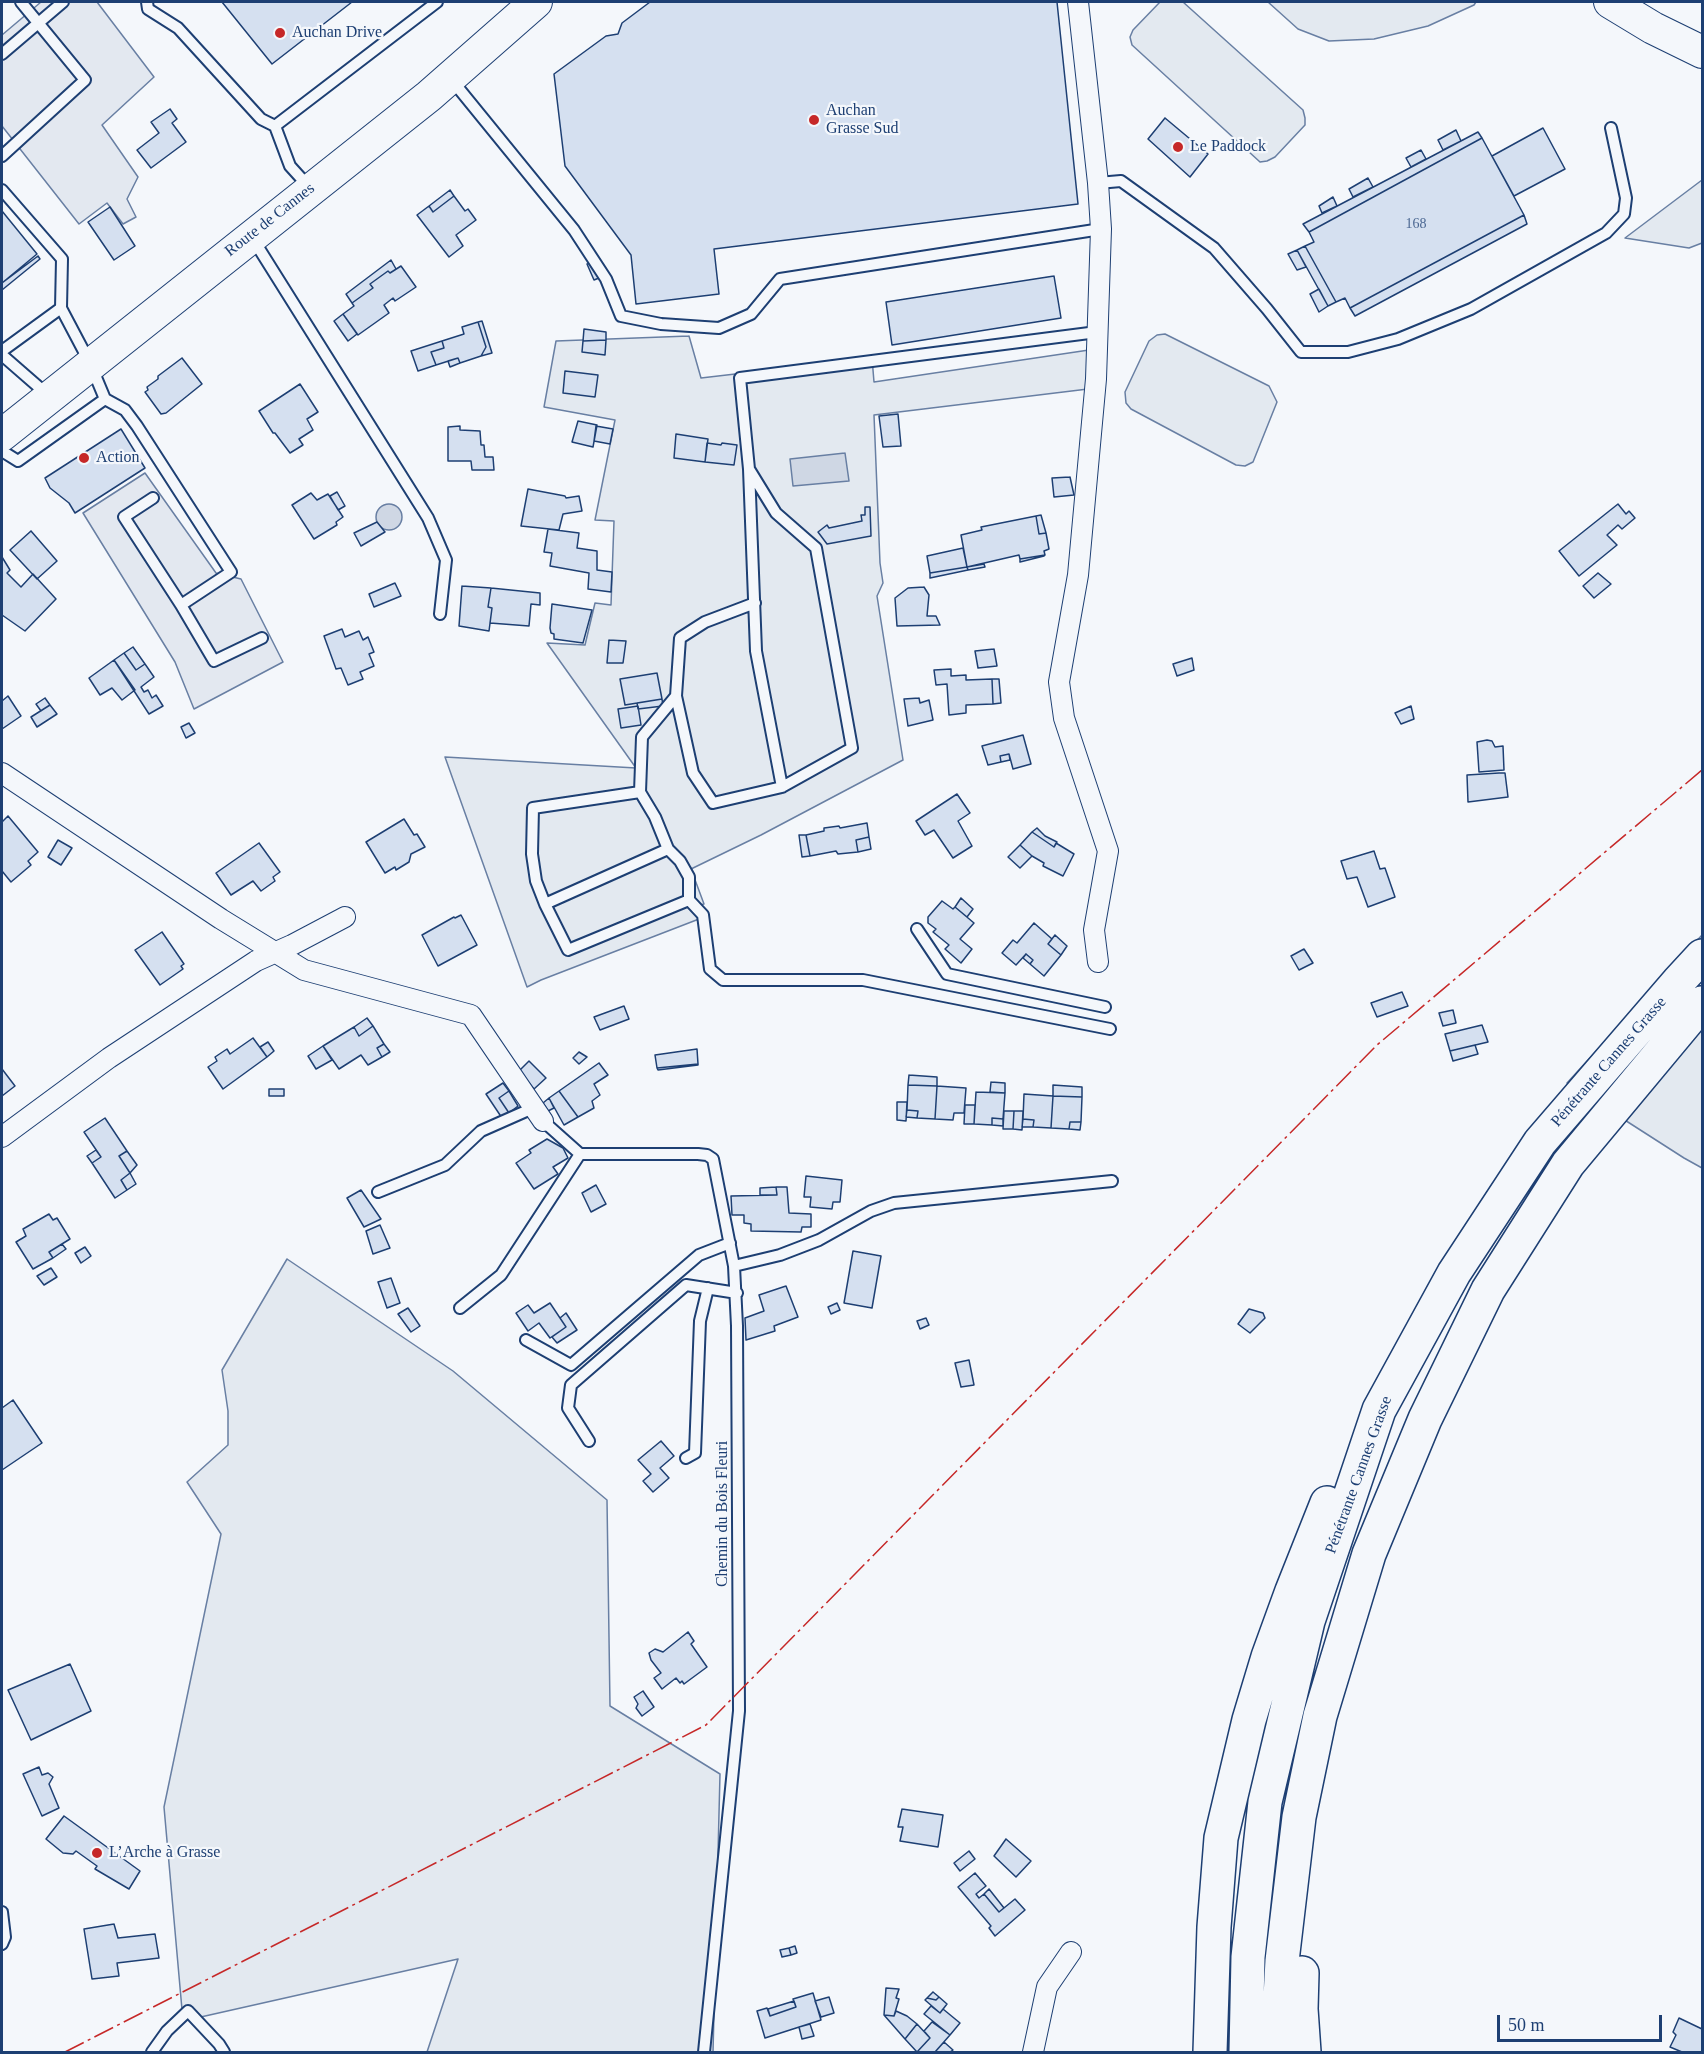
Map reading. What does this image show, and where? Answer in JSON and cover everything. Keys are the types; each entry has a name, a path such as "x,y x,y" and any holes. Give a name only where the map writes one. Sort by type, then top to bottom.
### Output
{"highway":[{"name":"Pénétrante Cannes Grasse","path":"1246,2052 1248,1957 1264,1802 1308,1621 1379,1410 1454,1273 1540,1142 1702,956"},
{"name":"Pénétrante Cannes Grasse","path":"1277,2052 1282,1961 1299,1817 1320,1716 1369,1554 1425,1419 1488,1290 1568,1164 1702,1003"},
{"path":"1209,2052 1214,1927 1221,1838 1249,1720 1292,1591 1317,1527 1337,1480 1379,1410"},
{"path":"1299,1817 1305,1900 1301,2009 1305,2052"}],"main road":[{"name":"Route de Cannes","path":"2,435 450,77 536,2"},
{"path":"1610,2 1653,28 1702,52"}],"street":[{"path":"1078,2 1101,229 1096,379 1078,575 1059,682 1064,717 1108,851 1094,930 1098,962"},
{"path":"2,773 303,970 471,1015 538,1115"},
{"path":"2,1137 109,1058 256,961 345,917"},
{"path":"1033,2052 1047,1987 1071,1952"}],"lane":[{"path":"2,156 85,80 21,2"},
{"path":"2,54 63,2"},
{"path":"147,2 148,9 178,28 261,119 275,126 290,166 310,188"},
{"path":"275,126 437,2"},
{"path":"450,77 574,230 606,279 621,316 661,324 719,328 751,314 780,279 1101,229"},
{"path":"1098,183 1120,181 1214,248 1301,352 1348,352 1398,339 1471,309 1606,233 1624,214 1626,198 1611,128"},
{"path":"2,190 62,259 61,308 90,363 105,399 125,410 137,426 231,572 181,605"},
{"path":"250,236 428,518 446,560 440,614"},
{"path":"49,396 2,353 61,308"},
{"path":"782,787 756,651 749,469 740,378 1097,332"},
{"path":"2,451 18,461 105,399"},
{"path":"749,469 776,513 816,548 852,748 782,787 713,803 693,772 676,696 680,638 705,622 755,603"},
{"path":"153,498 124,518 181,605 214,661 262,638"},
{"path":"676,696 642,737 640,792 655,817 668,849 680,861 689,877 689,900 703,915 710,969 723,980 863,980 1110,1029"},
{"path":"640,792 533,808 532,854 536,881 545,904 568,950 689,900"},
{"path":"545,904 668,849"},
{"path":"917,929 947,974 1106,1007"},
{"path":"378,1192 445,1165 481,1131 538,1115 580,1154 501,1275 460,1308"},
{"name":"Chemin du Bois Fleuri","path":"580,1154 707,1155 713,1159 734,1266 737,1293 738,1711 704,2052"},
{"path":"734,1266 780,1256 819,1240 871,1211 894,1203 1112,1181"},
{"path":"526,1340 571,1365 699,1255 730,1243"},
{"path":"589,1441 568,1408 571,1385 686,1285 737,1293"},
{"path":"686,1458 694,1453 700,1321 708,1288"},
{"path":"2,1912 5,1937 2,1944"},
{"path":"152,2052 167,2031 188,2010 224,2052"}],"shaded area":[{"path":"41,2 97,2 154,77 102,125 138,177 127,199 136,217 123,224 107,203 79,224 2,126 2,35"},
{"path":"1160,2 1183,2 1303,110 1305,125 1275,157 1260,162 1132,45 1130,37 1133,30"},
{"path":"1268,2 1476,2 1428,26 1374,39 1329,41 1298,29"},
{"path":"1702,180 1702,243 1689,248 1625,238"},
{"path":"1165,334 1269,386 1277,402 1253,462 1245,466 1236,465 1131,409 1126,403 1125,392 1149,341 1157,335"},
{"path":"689,336 701,378 872,358 874,382 1089,350 1088,389 874,415 880,563 883,583 877,596 903,760 691,869 704,904 697,906 699,919 527,987 445,757 636,768 547,643 585,645 595,603 611,605 614,521 595,520 615,420 544,407 556,341"},
{"path":"845,453 849,481 793,486 790,459"},
{"path":"145,473 216,573 241,579 283,662 194,709 175,662 83,513"},
{"path":"389,504 398,508 402,517 398,526 389,530 380,526 376,517 380,508"},
{"path":"1702,935 1702,1168 1567,1083"},
{"path":"287,1259 453,1371 607,1500 610,1706 720,1774 713,2052 427,2052 458,1959 183,2021 164,1807 221,1534 187,1482 228,1445 228,1411 222,1370"}],"building":[{"name":"Auchan Drive","path":"222,2 352,2 272,64"},
{"name":"Auchan Grasse Sud","path":"650,2 1057,2 1078,204 714,249 719,294 636,304 631,255 565,166 554,74 606,36 618,34 622,23"},
{"path":"170,109 177,119 172,123 186,142 151,168 137,150 159,133 151,122"},
{"name":"Le Paddock","path":"1165,118 1208,154 1190,177 1148,139"},
{"path":"1543,128 1565,169 1514,196 1492,156"},
{"path":"1456,130 1461,141 1443,150 1438,140"},
{"path":"1478,132 1482,138 1309,232 1303,224"},
{"path":"1482,138 1524,215 1350,308 1345,298 1336,302 1305,246 1314,242 1309,232"},
{"path":"1421,150 1426,159 1411,167 1406,158"},
{"path":"1368,178 1373,187 1353,197 1349,189"},
{"path":"450,190 454,196 433,212 429,206"},
{"path":"454,196 465,211 468,209 476,220 456,235 463,246 449,257 417,215 429,206 433,212"},
{"path":"1333,197 1337,206 1322,213 1319,206"},
{"path":"110,207 135,246 114,260 88,222"},
{"path":"2,211 37,254 2,283"},
{"path":"1524,215 1527,224 1355,316 1350,308"},
{"path":"1305,246 1336,302 1328,306 1297,250"},
{"path":"1297,250 1306,267 1297,270 1288,254"},
{"path":"38,256 40,259 2,290 2,283"},
{"path":"391,260 396,269 390,273 388,271 370,284 373,288 352,303 346,294"},
{"path":"592,263 599,278 594,280 587,264"},
{"path":"401,266 416,287 395,301 393,298 384,305 389,313 358,335 343,314 354,306 352,303 373,288 370,284 388,271 390,273"},
{"path":"1054,276 1061,318 892,345 886,302"},
{"path":"1319,289 1328,306 1319,312 1310,294"},
{"path":"343,314 357,334 348,341 334,321"},
{"path":"482,321 492,353 481,356 486,347 478,322"},
{"path":"478,322 486,347 481,356 460,363 458,358 436,365 431,352 444,348 442,341 464,334 462,327"},
{"path":"584,329 606,332 606,340 583,341"},
{"path":"606,340 605,355 582,352 583,341"},
{"path":"442,341 444,348 431,352 436,365 418,371 411,351"},
{"path":"182,358 202,384 166,413 161,414 145,392 148,390 147,387 158,379 158,376"},
{"path":"458,358 460,363 450,367 448,361"},
{"path":"565,371 598,375 595,397 563,393"},
{"path":"300,384 318,412 307,419 313,430 299,439 303,445 290,453 273,433 259,411"},
{"path":"898,414 901,446 883,447 879,416"},
{"path":"578,421 597,425 593,447 572,442"},
{"path":"460,426 460,430 480,431 485,457 493,457 494,470 472,470 471,461 448,461 448,427"},
{"path":"596,426 613,429 610,444 594,441"},
{"path":"121,429 145,468 75,513 69,503 50,488 45,478"},
{"path":"676,434 708,439 705,462 674,458"},
{"path":"707,443 737,445 734,465 705,462"},
{"path":"1070,477 1074,495 1054,497 1052,478"},
{"path":"528,489 566,498 579,496 582,511 563,514 559,530 521,526"},
{"path":"337,492 345,506 338,510 330,496"},
{"path":"311,493 317,500 328,494 343,517 336,522 337,525 314,539 292,505"},
{"path":"1618,504 1626,514 1629,511 1635,518 1622,529 1618,525 1607,535 1617,545 1579,576 1559,551"},
{"path":"865,507 870,507 871,536 827,544 818,532 827,525 829,528 862,521 861,515 865,515"},
{"path":"1041,515 1046,533 1039,534 1036,516"},
{"path":"1036,516 1039,534 1046,533 1049,549 1044,551 1045,555 1020,559 1019,555 967,567 961,535 982,530 981,527"},
{"path":"377,522 385,532 361,546 354,533"},
{"path":"548,529 579,533 577,548 597,551 597,570 612,572 611,592 588,589 589,573 550,566 552,553 544,552"},
{"path":"31,531 57,561 37,579 10,550"},
{"path":"963,548 967,567 930,573 927,556"},
{"path":"1044,556 1020,562 1020,559"},
{"path":"2,557 10,570 7,573 21,587 33,574 56,599 25,631 2,615"},
{"path":"984,564 985,567 968,570 967,567"},
{"path":"967,567 968,570 930,578 930,573"},
{"path":"1598,573 1611,584 1594,598 1583,586"},
{"path":"395,583 401,596 374,607 369,594"},
{"path":"462,586 491,588 488,607 492,608 489,631 459,626"},
{"path":"924,587 929,595 927,616 936,616 940,625 897,626 895,598 908,588"},
{"path":"491,588 540,593 540,605 531,604 529,626 490,623 492,608 488,607"},
{"path":"552,604 592,610 583,643 554,639 550,628"},
{"path":"342,629 345,637 359,631 363,640 368,637 374,652 369,654 374,666 360,672 363,679 348,685 341,668 336,669 324,636"},
{"path":"609,640 626,641 623,663 607,663"},
{"path":"133,647 145,664 136,670 124,653"},
{"path":"994,649 997,666 978,668 975,651"},
{"path":"124,653 136,670 145,664 154,677 141,687 144,692 148,690 152,698 156,695 163,706 149,714 114,660"},
{"path":"1192,658 1194,670 1177,676 1173,664"},
{"path":"114,660 135,690 122,700 112,688 100,695 89,678"},
{"path":"951,669 951,676 966,675 966,680 992,679 993,704 966,705 966,713 949,715 947,684 936,685 934,670"},
{"path":"657,673 662,699 625,705 620,679"},
{"path":"992,679 999,679 1001,703 993,704"},
{"path":"8,696 21,716 2,729 2,701"},
{"path":"45,698 50,705 41,711 36,704"},
{"path":"919,698 920,703 929,700 933,720 908,726 904,699"},
{"path":"662,699 663,706 638,709 637,703"},
{"path":"50,705 57,714 37,727 31,717"},
{"path":"638,706 641,725 621,728 618,709"},
{"path":"1411,706 1414,719 1401,724 1395,713"},
{"path":"189,723 195,733 186,738 181,727"},
{"path":"1023,735 1031,764 1013,769 1009,754 1000,756 1001,762 988,765 982,746"},
{"path":"1492,741 1495,747 1503,746 1504,770 1479,772 1477,742"},
{"path":"1009,754 1010,760 1001,762 1000,756"},
{"path":"1505,773 1508,797 1468,802 1467,775"},
{"path":"957,794 970,813 958,821 972,846 953,858 934,830 925,835 916,821"},
{"path":"8,816 38,852 28,861 31,865 11,882 2,871 2,822"},
{"path":"404,819 425,847 411,854 409,862 396,870 395,867 385,873 366,842"},
{"path":"867,823 869,837 856,840 858,852 838,854 836,851 810,856 806,835 824,831 824,828 839,826 840,828"},
{"path":"1037,828 1045,836 1057,842 1054,847 1032,832"},
{"path":"1032,832 1054,847 1056,843 1074,854 1063,876 1043,866 1044,863 1020,845"},
{"path":"799,835 806,835 810,856 802,857"},
{"path":"869,837 871,849 858,852 856,840"},
{"path":"58,840 72,848 61,865 48,857"},
{"path":"259,843 280,872 273,877 275,881 261,891 253,881 231,895 216,873"},
{"path":"1020,845 1032,856 1020,868 1008,857"},
{"path":"1374,851 1380,869 1385,868 1395,897 1368,907 1357,877 1347,879 1341,861"},
{"path":"961,898 973,909 967,917 955,907"},
{"path":"942,901 953,909 955,907 974,923 960,939 972,949 961,963 945,949 949,945 933,932 936,929 928,923 928,917"},
{"path":"461,915 477,945 438,966 422,935"},
{"path":"1034,923 1052,939 1048,944 1061,955 1044,976 1030,964 1033,960 1026,954 1016,965 1002,953 1013,940 1017,943"},
{"path":"162,932 184,964 181,966 183,969 160,985 135,950"},
{"path":"1055,935 1067,946 1061,955 1048,944"},
{"path":"1304,949 1313,963 1299,970 1291,956"},
{"path":"1026,954 1033,960 1030,964 1023,958"},
{"path":"1402,992 1408,1006 1377,1017 1371,1003"},
{"path":"624,1006 629,1019 600,1030 594,1017"},
{"path":"1453,1010 1456,1023 1443,1026 1439,1013"},
{"path":"367,1018 373,1026 359,1036 354,1027"},
{"path":"1482,1025 1488,1042 1450,1051 1445,1034"},
{"path":"373,1026 384,1044 377,1048 382,1057 368,1065 361,1055 339,1069 323,1046 354,1027 359,1036"},
{"path":"253,1038 267,1057 223,1089 208,1067 217,1061 215,1057 227,1049 230,1054"},
{"path":"268,1042 274,1051 267,1057 260,1047"},
{"path":"384,1044 390,1052 382,1057 377,1048"},
{"path":"1475,1045 1478,1054 1453,1061 1450,1051"},
{"path":"323,1046 332,1060 316,1069 308,1056"},
{"path":"697,1049 698,1064 657,1068 655,1055"},
{"path":"579,1052 587,1057 579,1064 573,1058"},
{"path":"529,1061 546,1078 534,1089 519,1071"},
{"path":"599,1063 608,1075 594,1084 600,1095 592,1101 594,1108 578,1117 559,1091"},
{"path":"698,1064 658,1070 657,1068"},
{"path":"2,1069 15,1086 2,1096"},
{"path":"909,1075 937,1077 937,1086 908,1085"},
{"path":"991,1082 1005,1083 1005,1093 990,1092"},
{"path":"503,1083 509,1091 499,1098 509,1113 502,1118 486,1094"},
{"path":"908,1085 937,1086 935,1119 917,1118 918,1111 907,1110"},
{"path":"1053,1085 1082,1087 1082,1097 1053,1096"},
{"path":"937,1086 966,1088 964,1113 954,1113 953,1120 935,1119"},
{"path":"269,1089 284,1089 284,1096 269,1096"},
{"path":"509,1091 518,1106 509,1113 499,1098"},
{"path":"559,1091 578,1117 564,1125 549,1098"},
{"path":"976,1092 1005,1093 1003,1119 992,1118 992,1125 974,1124"},
{"path":"1024,1094 1053,1096 1051,1128 1033,1127 1034,1120 1023,1119"},
{"path":"1053,1096 1082,1097 1081,1122 1070,1122 1069,1129 1051,1128"},
{"path":"549,1098 554,1108 548,1111 543,1103"},
{"path":"897,1102 907,1102 906,1121 897,1120"},
{"path":"965,1105 975,1105 974,1124 964,1124"},
{"path":"907,1110 918,1111 917,1118 906,1117"},
{"path":"1004,1111 1014,1111 1013,1129 1003,1129"},
{"path":"1014,1111 1023,1111 1022,1130 1013,1129"},
{"path":"105,1118 127,1151 119,1156 130,1173 121,1180 127,1190 115,1198 92,1163 101,1157 84,1132"},
{"path":"992,1118 1003,1119 1003,1126 992,1125"},
{"path":"1023,1119 1034,1120 1033,1127 1022,1127"},
{"path":"1070,1122 1081,1122 1080,1130 1069,1129"},
{"path":"547,1139 563,1148 568,1158 553,1167 558,1174 534,1189 516,1163 531,1153 529,1150"},
{"path":"96,1150 101,1157 92,1163 87,1156"},
{"path":"127,1151 137,1165 130,1173 119,1156"},
{"path":"130,1173 136,1184 127,1190 121,1180"},
{"path":"806,1176 842,1180 840,1202 833,1202 832,1209 810,1207 811,1197 804,1197"},
{"path":"596,1185 606,1204 591,1212 582,1193"},
{"path":"776,1187 787,1187 789,1213 811,1214 811,1227 802,1227 801,1232 751,1231 751,1224 744,1223 744,1215 732,1215 731,1196 777,1195"},
{"path":"776,1187 777,1195 760,1195 760,1188"},
{"path":"361,1190 381,1219 364,1227 347,1198"},
{"path":"49,1214 53,1220 57,1218 70,1239 49,1252 53,1258 33,1269 16,1242 26,1236 23,1229"},
{"path":"380,1225 390,1248 373,1254 366,1231"},
{"path":"62,1244 66,1249 53,1258 49,1252"},
{"path":"85,1247 91,1256 81,1263 75,1253"},
{"path":"853,1251 881,1256 872,1308 844,1303"},
{"path":"51,1268 57,1277 44,1285 37,1276"},
{"path":"391,1278 400,1303 387,1308 378,1282"},
{"path":"786,1286 798,1317 774,1326 775,1331 746,1340 745,1318 764,1311 759,1295"},
{"path":"550,1303 566,1327 550,1338 539,1323 528,1331 516,1313 528,1305 534,1313"},
{"path":"837,1303 840,1310 831,1314 828,1307"},
{"path":"408,1308 420,1326 411,1332 398,1314"},
{"path":"1249,1309 1263,1313 1265,1318 1250,1333 1238,1324"},
{"path":"566,1313 577,1330 557,1343 552,1337 566,1327 560,1318"},
{"path":"926,1318 929,1325 920,1329 917,1321"},
{"path":"969,1360 974,1385 961,1387 955,1363"},
{"path":"13,1400 42,1443 2,1470 2,1408"},
{"path":"661,1441 674,1456 660,1468 669,1478 653,1492 643,1481 651,1474 638,1460"},
{"path":"688,1632 694,1641 691,1644 707,1667 684,1684 676,1678 662,1689 654,1678 661,1673 651,1660 649,1653 655,1649 663,1652"},
{"path":"70,1664 91,1711 31,1740 8,1690"},
{"path":"643,1691 654,1707 642,1716 636,1708 638,1704 634,1697"},
{"path":"39,1767 42,1775 48,1773 53,1777 49,1784 59,1808 42,1816 23,1774"},
{"path":"902,1809 943,1815 938,1847 900,1841 903,1827 898,1827"},
{"name":"L’Arche à Grasse","path":"64,1816 140,1871 129,1889 95,1869 97,1866 76,1851 73,1854 63,1853 46,1839"},
{"path":"1006,1839 1031,1861 1016,1877 994,1856"},
{"path":"969,1851 975,1859 960,1871 954,1863"},
{"path":"975,1873 986,1886 976,1894 979,1898 984,1894 999,1912 1015,1899 1025,1910 995,1936 989,1928 991,1926 958,1887"},
{"path":"989,1889 1004,1908 999,1912 984,1894"},
{"path":"114,1924 118,1938 155,1934 159,1958 117,1963 119,1976 92,1979 84,1929"},
{"path":"795,1946 797,1953 791,1955 789,1948"},
{"path":"789,1948 791,1955 782,1957 780,1950"},
{"path":"886,1988 899,1989 896,1998 899,1999 894,2016 884,2015"},
{"path":"933,1992 939,1997 936,2000 927,1998"},
{"path":"813,1993 821,2020 765,2038 757,2011 767,2008 770,2016 796,2007 793,1999"},
{"path":"829,1997 834,2013 821,2017 815,2001"},
{"path":"939,1997 947,2004 940,2013 925,2000 927,1998 936,2000"},
{"path":"794,2001 796,2007 770,2016 768,2009"},
{"path":"931,2006 940,2013 943,2009 960,2023 950,2035 924,2014"},
{"path":"896,2011 917,2024 905,2039 884,2015 894,2016"},
{"path":"1679,2018 1702,2029 1702,2052 1682,2052 1670,2047 1676,2035 1673,2032"},
{"path":"932,2022 950,2035 935,2052 917,2052 930,2038 924,2031"},
{"path":"810,2024 814,2036 802,2039 799,2027"},
{"path":"917,2024 930,2038 917,2052 905,2039"},
{"path":"944,2042 953,2050 935,2052"}],"power":[{"path":"65,2052 706,1725 1377,1045 1702,770"}],"place":[{"name":"Auchan Drive","path":"280,33"},
{"name":"Auchan Grasse Sud","path":"814,120"},
{"name":"Le Paddock","path":"1178,147"},
{"name":"Action","path":"84,458"},
{"name":"L’Arche à Grasse","path":"97,1853"}]}
